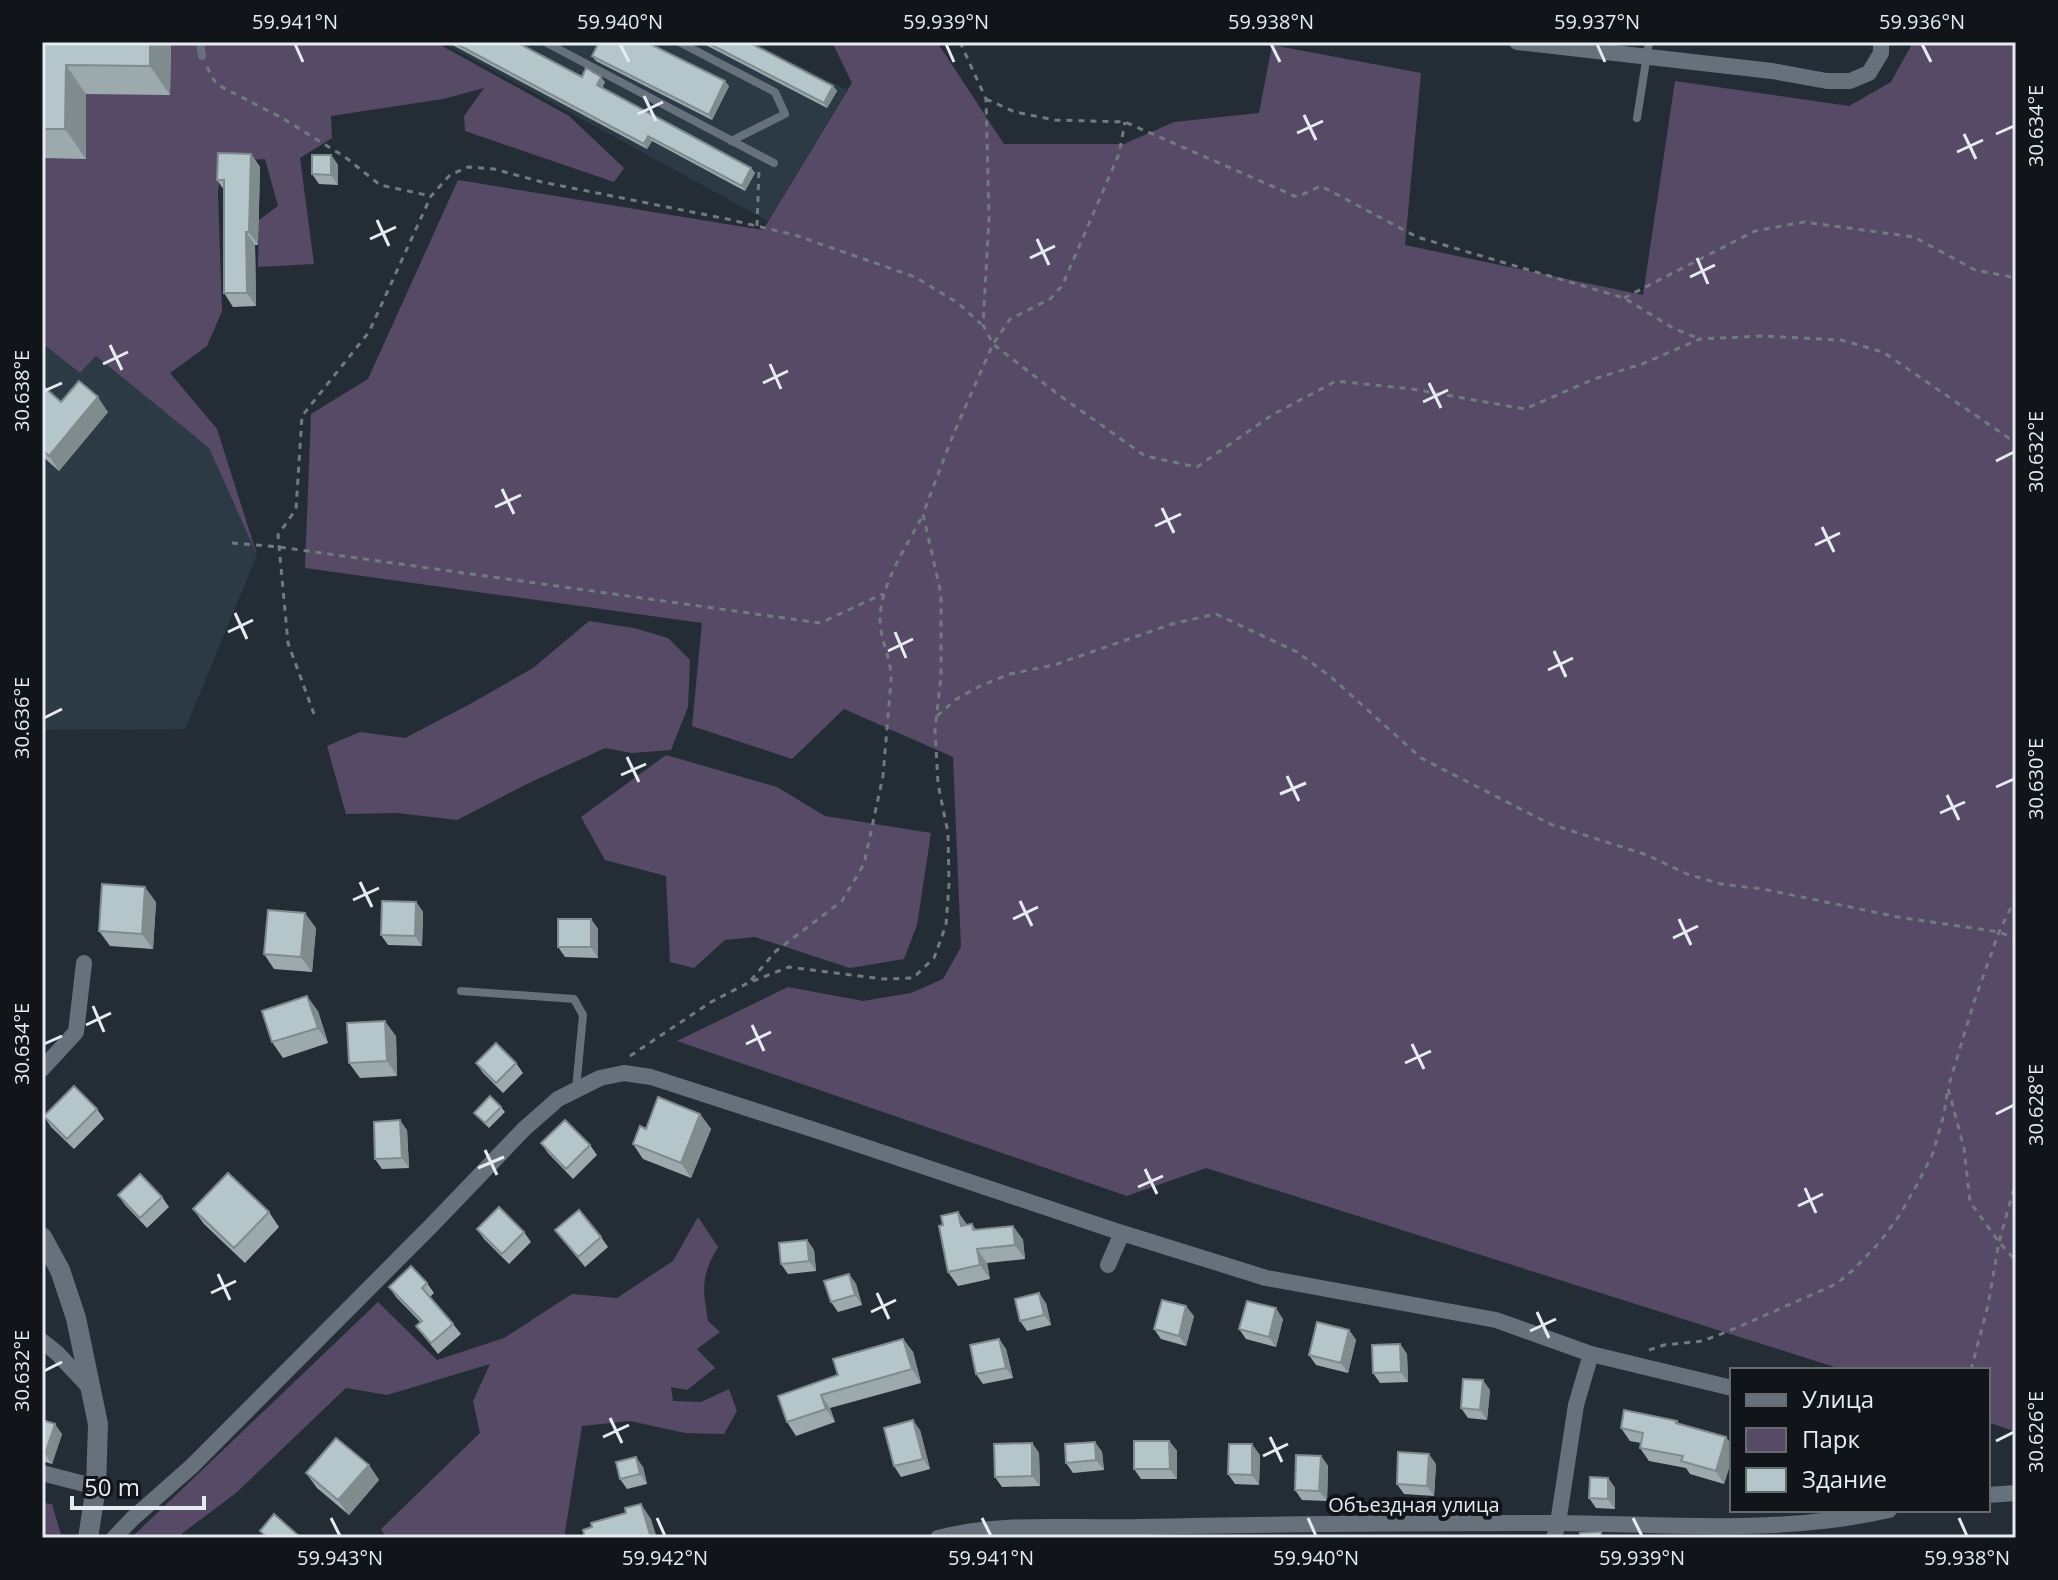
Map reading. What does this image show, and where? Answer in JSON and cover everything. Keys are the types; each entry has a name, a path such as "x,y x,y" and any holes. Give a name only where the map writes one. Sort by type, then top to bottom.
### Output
{"street":[{"path":"1517,42 1647,49 1827,81 1850,81 1869,73 1881,53 1881,42"},
{"path":"42,1069 76,1032 84,963"},
{"path":"114,1538 192,1466 524,1129 558,1099 600,1078 624,1073 651,1077 1266,1278 1496,1320 1591,1354 1730,1388"},
{"path":"1108,1265 1122,1233"},
{"path":"42,1237 60,1270 76,1318 98,1424 96,1487 88,1538"},
{"path":"42,1341 91,1389"},
{"path":"1556,1531 1576,1405 1591,1354"},
{"path":"42,1473 96,1487"},
{"path":"1990,1495 2016,1493"},
{"name":"Объездная улица","path":"938,1538 960,1532 1029,1526 1556,1531 1672,1527 1805,1531 1880,1512"}],"lane":[{"path":"200,42 202,56"},
{"path":"545,42 774,163"},
{"path":"679,42 775,92 785,114 731,141"},
{"path":"1637,118 1647,49"},
{"path":"461,991 574,999 583,1015 576,1089"}],"path":[{"path":"960,42 986,99 989,218 983,325"},
{"path":"202,56 216,84 282,118 345,157 380,185 431,196"},
{"path":"986,99 1015,112 1055,120 1125,122 1297,197 1321,186 1417,237 1624,298 1673,328 1700,339"},
{"path":"748,983 776,951 842,901 864,864 883,776 892,667 879,622 883,594 923,514 993,344 1010,319 1050,299 1062,286 1119,154 1125,122"},
{"path":"757,226 760,156"},
{"path":"314,714 288,643 278,535 296,509 302,416 369,332 431,196 450,175 468,167 494,169 542,182 795,235 915,277 958,303 983,325 993,344 1145,456 1197,467 1272,415 1336,381 1412,389 1525,409 1700,339 1763,336 1841,340 1883,352 2016,443"},
{"path":"1624,298 1755,231 1804,222 1914,237 1975,270 2016,278"},
{"path":"624,1073 627,1058 711,1002 789,967 883,979 913,978 934,958 946,925 948,833 938,784 935,718 941,676 941,594 923,514"},
{"path":"232,543 820,623 883,594"},
{"path":"935,718 955,700 1010,674 1054,665 1175,623 1216,614 1297,652 1331,677 1421,758 1550,824 1647,855 1687,874 1721,884 1763,889 1898,917 1999,932 2016,939"},
{"path":"1619,1361 1664,1345 1703,1341 1836,1284 1879,1243 1899,1216 1933,1153 1948,1088 1974,1002 1999,932 2016,897"},
{"path":"1948,1088 1964,1148 1970,1202 2016,1261"},
{"path":"1972,1368 1988,1305 1999,1242 2016,1181"}],"shaded area":[{"path":"441,42 754,42 847,90 768,221"},
{"path":"42,343 80,373 96,356 209,448 257,555 185,729 42,730"}],"green space":[{"path":"42,42 435,42 569,116 624,168 614,182 465,131 464,116 484,88 443,99 331,116 332,138 300,158 314,264 258,267 259,220 278,206 265,159 221,162 218,194 222,311 207,346 170,373 217,429 257,555 209,448 96,356 80,373 42,343"},
{"path":"832,42 937,42 1004,144 1124,144 1174,122 1259,113 1272,45 1421,73 1405,245 1643,295 1675,81 1849,106 1891,82 1911,42 2016,42 2016,1432 1990,1423 1990,1368 1838,1368 1206,1168 1127,1196 677,1041 788,987 863,1001 911,993 943,979 961,947 953,757 844,709 792,759 692,726 702,623 305,568 311,414 368,379 458,180 763,230 852,83"},
{"path":"589,621 634,628 668,638 690,660 688,707 671,750 632,753 605,748 457,820 397,813 346,814 327,746 360,732 405,738 533,668"},
{"path":"666,755 777,787 825,816 931,833 917,925 904,959 850,968 755,937 725,940 694,968 670,962 666,876 605,860 581,817"},
{"path":"698,1217 718,1247 708,1267 704,1291 708,1321 720,1332 697,1349 715,1368 687,1390 671,1387 673,1401 701,1402 729,1389 737,1411 724,1434 685,1433 630,1421 582,1426 564,1538 386,1538 381,1529 480,1433 473,1401 490,1364 387,1395 346,1388 236,1493 176,1538 131,1538 378,1302 437,1360 504,1338 572,1294 617,1298 673,1261"},
{"path":"42,1503 52,1504 62,1538 42,1538"}],"building":[{"path":"42,42 150,42 150,66 66,65 65,129 42,129"},
{"path":"453,42 516,42 582,77 586,68 601,77 597,85 751,168 742,186 648,136 644,144"},
{"path":"599,42 646,42 725,81 709,115 592,56"},
{"path":"706,42 748,42 833,86 824,103"},
{"path":"218,153 251,154 249,232 246,232 247,293 224,293 224,180 217,180"},
{"path":"312,155 331,155 331,175 312,174"},
{"path":"79,381 98,397 49,456 42,450 42,385 61,402"},
{"path":"102,884 145,887 142,934 99,931"},
{"path":"382,901 416,902 415,936 381,935"},
{"path":"268,910 305,913 301,957 264,954"},
{"path":"558,919 591,919 591,947 558,947"},
{"path":"307,996 318,1028 272,1042 262,1011"},
{"path":"385,1021 387,1061 349,1063 347,1023"},
{"path":"496,1043 516,1063 496,1083 476,1063"},
{"path":"74,1086 97,1109 67,1139 44,1116"},
{"path":"490,1096 501,1107 485,1123 474,1113"},
{"path":"658,1097 700,1114 681,1163 633,1144 640,1126 646,1129"},
{"path":"400,1120 402,1158 375,1159 374,1122"},
{"path":"565,1120 590,1145 566,1169 541,1143"},
{"path":"228,1173 269,1212 234,1248 193,1209"},
{"path":"140,1174 162,1197 140,1218 118,1195"},
{"path":"499,1207 524,1232 502,1254 477,1229"},
{"path":"579,1210 601,1237 578,1257 555,1230"},
{"path":"958,1212 961,1226 972,1224 973,1230 1013,1226 1015,1245 977,1249 980,1265 948,1272 939,1226 943,1225 941,1216"},
{"path":"807,1240 809,1261 781,1264 779,1243"},
{"path":"411,1266 427,1283 422,1288 453,1324 431,1343 416,1326 422,1321 389,1287"},
{"path":"849,1274 855,1295 831,1302 824,1281"},
{"path":"1039,1293 1044,1315 1020,1321 1015,1299"},
{"path":"1162,1300 1186,1306 1179,1336 1154,1329"},
{"path":"1247,1301 1276,1308 1269,1337 1239,1329"},
{"path":"1317,1322 1349,1330 1341,1363 1309,1355"},
{"path":"903,1339 912,1369 821,1395 826,1409 787,1422 778,1396 838,1375 833,1359"},
{"path":"999,1339 1006,1368 976,1374 970,1345"},
{"path":"1400,1344 1401,1372 1373,1373 1372,1345"},
{"path":"1463,1379 1483,1380 1480,1410 1461,1408"},
{"path":"1624,1410 1677,1421 1726,1437 1716,1471 1681,1461 1683,1456 1640,1448 1643,1433 1621,1428"},
{"path":"42,1420 55,1424 45,1454 42,1453"},
{"path":"913,1420 923,1459 894,1466 884,1428"},
{"path":"336,1438 369,1465 338,1500 306,1473"},
{"path":"1134,1441 1169,1441 1170,1469 1134,1469"},
{"path":"1095,1442 1096,1460 1066,1463 1065,1444"},
{"path":"1032,1443 1032,1476 995,1477 994,1444"},
{"path":"1229,1444 1252,1444 1252,1475 1228,1474"},
{"path":"1398,1452 1429,1454 1427,1486 1397,1484"},
{"path":"1296,1455 1321,1456 1319,1491 1295,1490"},
{"path":"636,1457 640,1474 620,1479 616,1462"},
{"path":"1590,1477 1608,1478 1608,1499 1589,1498"},
{"path":"641,1504 651,1538 585,1538 583,1530 592,1527 591,1523 626,1513 625,1508"},
{"path":"274,1514 301,1538 268,1538 260,1531"},
{"path":"1601,1532 1601,1538 1580,1538 1580,1533"}]}
